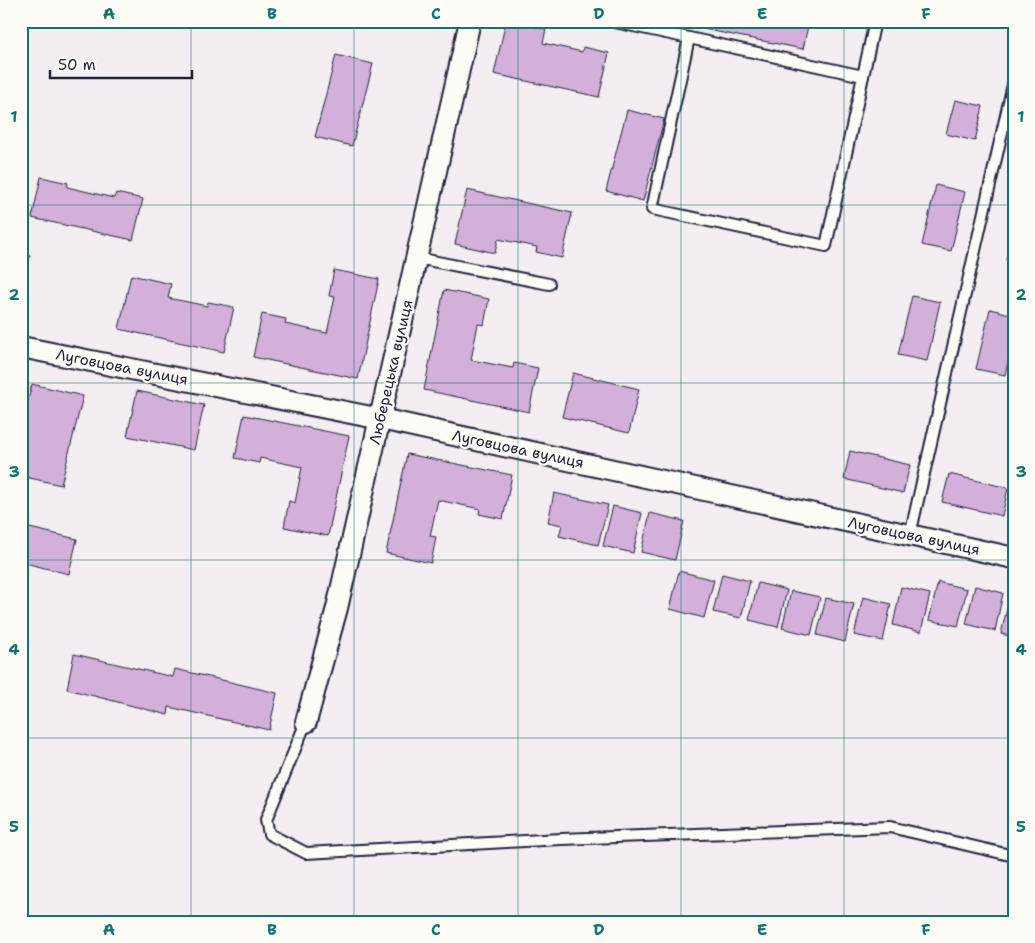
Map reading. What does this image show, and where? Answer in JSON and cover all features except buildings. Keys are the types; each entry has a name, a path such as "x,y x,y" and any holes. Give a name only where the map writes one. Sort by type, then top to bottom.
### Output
{"street":[{"name":"Люберецька вулиця","path":"306,722 337,608 470,21"},
{"name":"Луговцова вулиця","path":"21,347 380,419 1014,558"}],"lane":[{"path":"610,21 863,76"},
{"path":"689,38 652,209 826,246 875,21"},
{"path":"910,535 1014,80"},
{"path":"417,258 549,284"},
{"path":"306,722 266,820 269,834 306,853 561,839 890,827 1014,856"}]}
